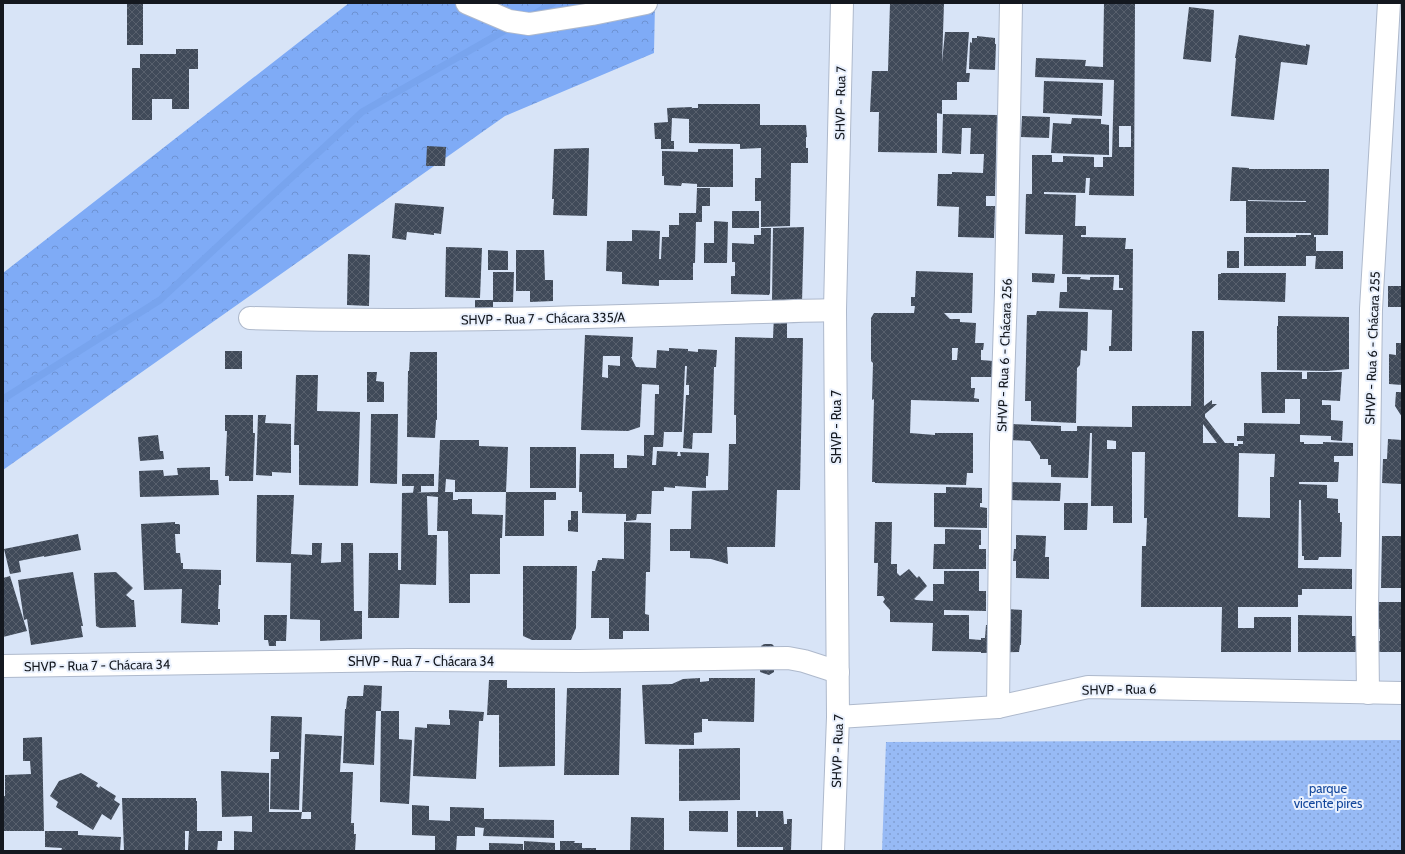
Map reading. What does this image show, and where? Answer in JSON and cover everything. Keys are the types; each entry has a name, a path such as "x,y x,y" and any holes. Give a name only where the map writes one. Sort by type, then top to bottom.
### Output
{"street":[{"path":"467,3 509,21 529,24 592,14 646,3"},
{"name":"SHVP - Rua 7","path":"833,851 838,717 835,310 842,3"},
{"name":"SHVP - Rua 6 - Chácara 256","path":"998,707 1001,444 1006,292 1011,3"},
{"name":"SHVP - Rua 6 - Chácara 255","path":"1368,693 1367,595 1371,309 1389,3"},
{"name":"SHVP - Rua 7 - Chácara 335/A","path":"250,318 338,320 526,318 835,310"},
{"name":"SHVP - Rua 7 - Chácara 34","path":"3,666 409,660 579,661 788,658 804,661 838,672"},
{"name":"SHVP - Rua 6","path":"838,717 998,707 1088,687 1402,693"}],"green space":[{"path":"349,3 655,3 654,53 505,116 3,470 3,273"},
{"name":"parque vicente pires","path":"1402,740 1402,851 882,851 886,742"}],"building":[{"path":"127,3 143,3 143,45 127,45"},
{"path":"890,3 944,3 942,63 945,32 969,32 966,73 970,73 969,82 957,82 957,100 942,100 942,114 937,113 937,153 878,152 879,112 870,112 872,71 888,71"},
{"path":"1104,3 1135,3 1134,196 1089,195 1090,178 1086,178 1085,193 1044,192 1044,194 1076,195 1075,226 1086,226 1086,235 1081,235 1081,237 1126,238 1125,249 1133,249 1132,351 1109,351 1109,346 1111,346 1112,310 1059,308 1060,292 1067,292 1067,277 1081,277 1080,279 1090,280 1090,277 1114,277 1113,290 1123,290 1123,288 1119,288 1119,275 1062,274 1063,235 1025,234 1026,194 1032,194 1032,155 1052,155 1052,162 1063,162 1063,156 1094,157 1094,167 1103,167 1103,157 1112,157 1114,80 1035,77 1036,58 1086,60 1085,66 1103,67","holes":["1119,126 1131,126 1131,147 1119,147"]},
{"path":"1189,7 1214,10 1211,62 1183,59"},
{"path":"1239,35 1306,46 1306,44 1310,45 1307,65 1281,62 1274,120 1231,116 1235,58"},
{"path":"977,36 995,38 995,70 969,69 970,42 972,43 972,38 977,38"},
{"path":"176,49 198,49 198,69 189,69 189,109 172,109 172,99 152,99 152,120 132,120 132,68 140,68 140,54 176,54"},
{"path":"1044,81 1103,83 1102,116 1043,113"},
{"path":"698,104 760,104 760,125 806,125 806,148 808,148 808,163 791,163 790,226 761,227 761,201 755,201 755,178 761,178 761,148 740,149 740,144 689,143 689,119 672,118 671,141 674,141 674,149 661,149 661,139 655,139 654,123 668,122 667,108 698,108"},
{"path":"943,114 997,115 995,196 986,196 986,206 995,206 994,238 958,237 959,207 937,206 938,174 952,174 952,172 983,173 984,154 970,154 971,128 962,128 961,154 942,153"},
{"path":"1022,116 1050,117 1049,138 1021,137"},
{"path":"1072,118 1101,119 1101,124 1109,125 1109,155 1051,153 1053,123 1071,124"},
{"path":"427,146 446,147 445,166 426,166"},
{"path":"589,148 587,216 553,215 554,199 552,199 554,149"},
{"path":"698,149 733,149 733,187 697,187 697,184 682,183 681,186 664,185 664,176 662,176 662,151 698,152"},
{"path":"1232,167 1249,169 1329,169 1328,235 1314,235 1314,237 1316,237 1316,251 1343,251 1343,269 1315,269 1316,256 1306,256 1306,266 1244,266 1244,237 1296,237 1296,235 1311,235 1311,233 1246,233 1246,201 1230,201","holes":["1248,200 1306,201 1306,202"]},
{"path":"697,188 710,188 710,206 702,206 702,222 696,222 693,280 659,280 659,286 622,284 622,272 606,271 607,241 632,241 632,230 660,231 659,259 661,259 662,237 669,237 669,225 679,225 679,213 696,213"},
{"path":"395,203 444,207 441,234 434,233 434,235 407,232 406,240 392,238"},
{"path":"732,211 759,211 759,228 732,228"},
{"path":"714,221 728,222 727,263 704,263 704,243 714,243"},
{"path":"804,227 802,303 772,302 773,228"},
{"path":"761,228 771,228 770,293 769,295 731,294 731,276 735,276 735,262 732,262 732,243 754,244 754,235 761,235"},
{"path":"446,247 482,248 480,298 445,297"},
{"path":"488,250 508,251 508,270 488,270"},
{"path":"516,250 544,250 545,280 553,280 553,301 530,302 530,291 516,291"},
{"path":"1227,251 1239,251 1239,268 1227,268"},
{"path":"348,254 370,255 369,306 347,305"},
{"path":"916,271 973,273 972,313 944,313 950,319 960,319 960,322 976,323 975,343 984,343 983,350 981,350 981,360 993,361 992,377 971,377 971,388 975,388 974,398 979,399 979,402 911,400 910,433 935,435 935,433 973,433 973,473 967,473 966,485 872,482 874,399 872,400 873,363 871,361 871,318 874,313 914,313 915,306 911,306 911,297 915,297","holes":["952,348 958,348 957,360 952,360"]},
{"path":"493,272 514,272 513,302 493,302 493,311 475,311 475,300 493,300"},
{"path":"1032,273 1055,274 1054,283 1032,282"},
{"path":"1286,273 1285,302 1218,300 1218,274"},
{"path":"1388,286 1402,286 1402,307 1388,307"},
{"path":"1037,311 1088,312 1087,351 1081,350 1080,365 1077,368 1076,423 1031,421 1031,401 1025,401 1027,315 1036,315"},
{"path":"774,315 787,319 787,338 803,338 800,490 777,490 775,547 727,547 728,564 711,559 690,558 690,551 670,551 670,529 691,529 692,491 728,490 729,444 736,444 736,415 734,415 735,337 773,338"},
{"path":"1278,316 1349,317 1349,369 1327,371 1277,370"},
{"path":"1192,331 1204,331 1204,406 1212,400 1212,404 1217,404 1205,414 1205,417 1225,443 1234,443 1234,446 1243,444 1243,441 1237,441 1237,436 1244,436 1244,423 1300,424 1300,399 1285,399 1285,413 1262,413 1261,372 1302,372 1302,379 1307,379 1307,372 1342,372 1340,401 1322,400 1322,405 1331,405 1331,420 1343,421 1342,441 1331,440 1331,436 1300,435 1300,442 1304,442 1304,444 1323,444 1323,442 1353,443 1353,456 1334,456 1334,462 1339,462 1338,482 1299,482 1299,484 1327,485 1327,498 1338,499 1338,513 1340,513 1340,522 1342,522 1341,557 1319,557 1318,560 1304,560 1304,556 1302,556 1301,500 1299,500 1298,568 1352,569 1352,589 1302,589 1302,595 1298,595 1298,607 1238,607 1238,628 1254,628 1254,617 1291,617 1291,652 1221,652 1222,607 1141,607 1142,546 1146,546 1147,518 1144,518 1145,452 1132,452 1132,523 1113,523 1113,506 1091,506 1092,433 1090,433 1088,478 1051,477 1051,465 1048,465 1048,459 1040,459 1040,456 1030,441 1010,440 1011,424 1061,426 1061,431 1077,431 1077,426 1132,427 1132,406 1191,406","holes":["1203,424 1217,443 1203,443","1107,440 1116,441 1116,449 1107,449","1239,453 1275,454 1274,477 1270,477 1270,518 1238,517"]},
{"path":"585,335 633,337 631,357 636,367 656,368 657,350 669,351 669,348 688,349 688,351 698,352 698,349 717,350 716,367 714,367 712,433 693,433 692,449 683,448 686,395 689,395 689,385 686,385 687,366 685,366 682,432 664,432 663,447 653,447 652,465 656,465 657,451 678,452 677,456 681,456 680,452 709,453 706,488 675,486 675,488 664,487 664,491 652,491 651,514 637,514 636,520 626,521 626,514 582,513 582,492 579,492 580,454 614,454 614,468 627,468 627,455 644,456 644,435 654,435 655,394 659,394 659,385 642,384 640,427 628,431 581,430","holes":["603,356 620,356 620,366 608,365 608,378 602,377"]},
{"path":"1396,343 1402,343 1402,385 1389,384 1389,354 1396,355"},
{"path":"225,351 242,351 242,369 225,369"},
{"path":"410,352 437,352 437,420 435,438 407,437 408,371"},
{"path":"367,372 377,372 376,381 384,382 384,402 367,402"},
{"path":"296,375 318,375 317,411 360,412 358,486 299,485 299,445 294,445"},
{"path":"1396,392 1402,392 1402,417 1395,406"},
{"path":"371,414 398,414 397,484 370,483"},
{"path":"225,415 253,415 253,433 255,433 253,481 229,481 229,476 225,476 227,431 225,431"},
{"path":"258,415 266,415 265,423 291,424 291,473 272,472 272,476 256,475"},
{"path":"158,435 160,451 163,451 164,459 140,461 138,437"},
{"path":"1388,439 1402,440 1402,484 1382,483 1383,459 1387,459"},
{"path":"440,440 479,440 479,446 508,447 506,492 455,492 455,480 446,479 445,492 453,492 453,500 472,499 472,514 503,515 502,538 500,538 500,574 470,574 470,603 449,603 448,531 437,531 438,497 427,496 428,535 437,535 436,585 400,584 399,618 368,618 369,553 398,553 398,570 401,570 402,493 438,492"},
{"path":"530,447 576,447 576,488 530,488"},
{"path":"210,467 210,480 218,480 219,495 140,497 139,471 163,470 164,476 178,475 177,468"},
{"path":"402,474 434,474 434,486 421,486 421,492 413,493 414,486 402,486"},
{"path":"1009,482 1061,483 1060,501 1009,500"},
{"path":"946,487 982,488 982,503 980,503 980,507 987,508 987,528 934,527 934,493 946,493"},
{"path":"506,492 556,492 556,500 544,500 544,536 505,536"},
{"path":"257,495 294,495 291,554 312,555 312,543 322,543 321,563 341,562 341,543 353,543 354,611 362,611 362,639 320,641 320,620 290,619 291,563 256,562"},
{"path":"1064,503 1088,503 1087,530 1064,530"},
{"path":"571,511 578,511 578,532 568,531 568,520 571,520"},
{"path":"175,522 175,524 180,525 180,534 175,534 176,553 180,553 183,569 221,570 218,609 220,609 220,622 218,622 218,625 181,623 182,589 144,590 141,524"},
{"path":"624,522 651,523 650,572 646,572 645,614 649,615 649,631 623,631 623,639 609,639 609,618 591,618 592,571 595,571 598,560 602,560 602,558 624,559"},
{"path":"875,522 892,522 891,564 897,564 897,573 900,576 909,569 917,578 919,576 927,586 914,599 916,600 933,601 933,584 944,584 944,571 979,571 979,591 986,591 986,611 944,610 944,615 969,615 969,639 981,640 981,638 985,638 986,625 993,625 1007,609 1022,610 1021,645 1019,652 981,653 932,651 933,623 890,622 890,610 883,602 885,599 883,596 877,596 878,563 874,563"},
{"path":"945,529 981,530 981,545 979,545 979,549 986,549 986,569 933,569 934,544 945,544"},
{"path":"78,534 81,550 19,561 21,572 10,574 4,549"},
{"path":"1016,535 1046,536 1045,557 1049,557 1049,579 1016,578 1016,561 1013,561 1014,549 1016,549"},
{"path":"1382,536 1402,536 1402,588 1381,588"},
{"path":"523,566 577,566 576,628 571,640 532,640 523,636"},
{"path":"73,572 83,626 81,626 83,637 31,645 27,619 24,620 18,580"},
{"path":"116,572 133,588 126,595 134,600 136,627 100,628 96,626 94,573"},
{"path":"10,576 27,631 3,637 3,578"},
{"path":"1376,602 1402,602 1402,652 1375,652 1375,641 1380,641 1380,629 1375,629"},
{"path":"264,615 287,615 286,641 276,641 276,646 269,646 268,640 264,640"},
{"path":"1298,615 1352,616 1352,636 1364,636 1363,652 1298,652"},
{"path":"764,644 772,644 774,646 774,672 769,675 760,672 761,646"},
{"path":"700,678 700,682 709,681 709,678 755,678 754,722 708,721 708,719 702,719 702,732 694,733 694,745 645,744 642,685 672,684 683,679"},
{"path":"489,680 507,680 507,688 555,688 555,766 499,767 499,715 487,715"},
{"path":"364,685 382,686 381,711 376,711 374,765 343,763 345,709 347,699 348,696 363,696"},
{"path":"567,688 621,688 619,775 564,775"},
{"path":"449,710 484,712 483,721 479,721 476,779 413,776 415,727 427,728 427,724 450,725"},
{"path":"381,711 399,711 399,739 412,740 409,804 380,802"},
{"path":"271,716 302,717 299,810 270,809 271,759 279,759 279,752 270,752"},
{"path":"305,734 342,736 340,772 353,772 351,823 354,823 354,834 356,834 355,851 234,851 234,831 252,832 252,816 222,817 221,771 269,773 269,812 302,812","holes":["302,812 311,812 311,819 301,819"]},
{"path":"42,737 44,831 3,831 3,796 5,796 5,775 31,774 30,761 23,761 23,738"},
{"path":"740,748 740,800 679,801 679,749"},
{"path":"81,773 98,783 96,786 99,788 100,786 116,796 114,800 120,804 111,820 102,814 93,830 56,807 58,802 50,796 59,781"},
{"path":"122,798 196,798 197,831 222,831 222,841 218,841 217,851 188,850 189,831 185,831 185,851 124,851"},
{"path":"412,805 429,806 429,820 450,821 450,807 484,808 484,819 554,820 554,838 483,836 484,828 475,827 475,836 457,836 456,851 435,851 435,836 412,835"},
{"path":"689,811 728,811 728,832 689,831"},
{"path":"737,811 756,811 756,817 758,817 758,811 783,811 784,824 787,824 787,819 792,819 791,851 783,851 783,847 737,847"},
{"path":"631,817 664,818 664,851 630,851"},
{"path":"45,831 78,831 78,835 121,837 120,851 61,851 62,848 45,847"},
{"path":"524,841 555,843 555,851 524,851"},
{"path":"560,841 575,841 574,843 582,843 582,848 596,848 596,851 560,851"},
{"path":"489,843 523,844 523,851 489,851"}],"waterway":[{"path":"531,16 553,3"},
{"path":"3,399 160,300 362,112 511,27"}]}
